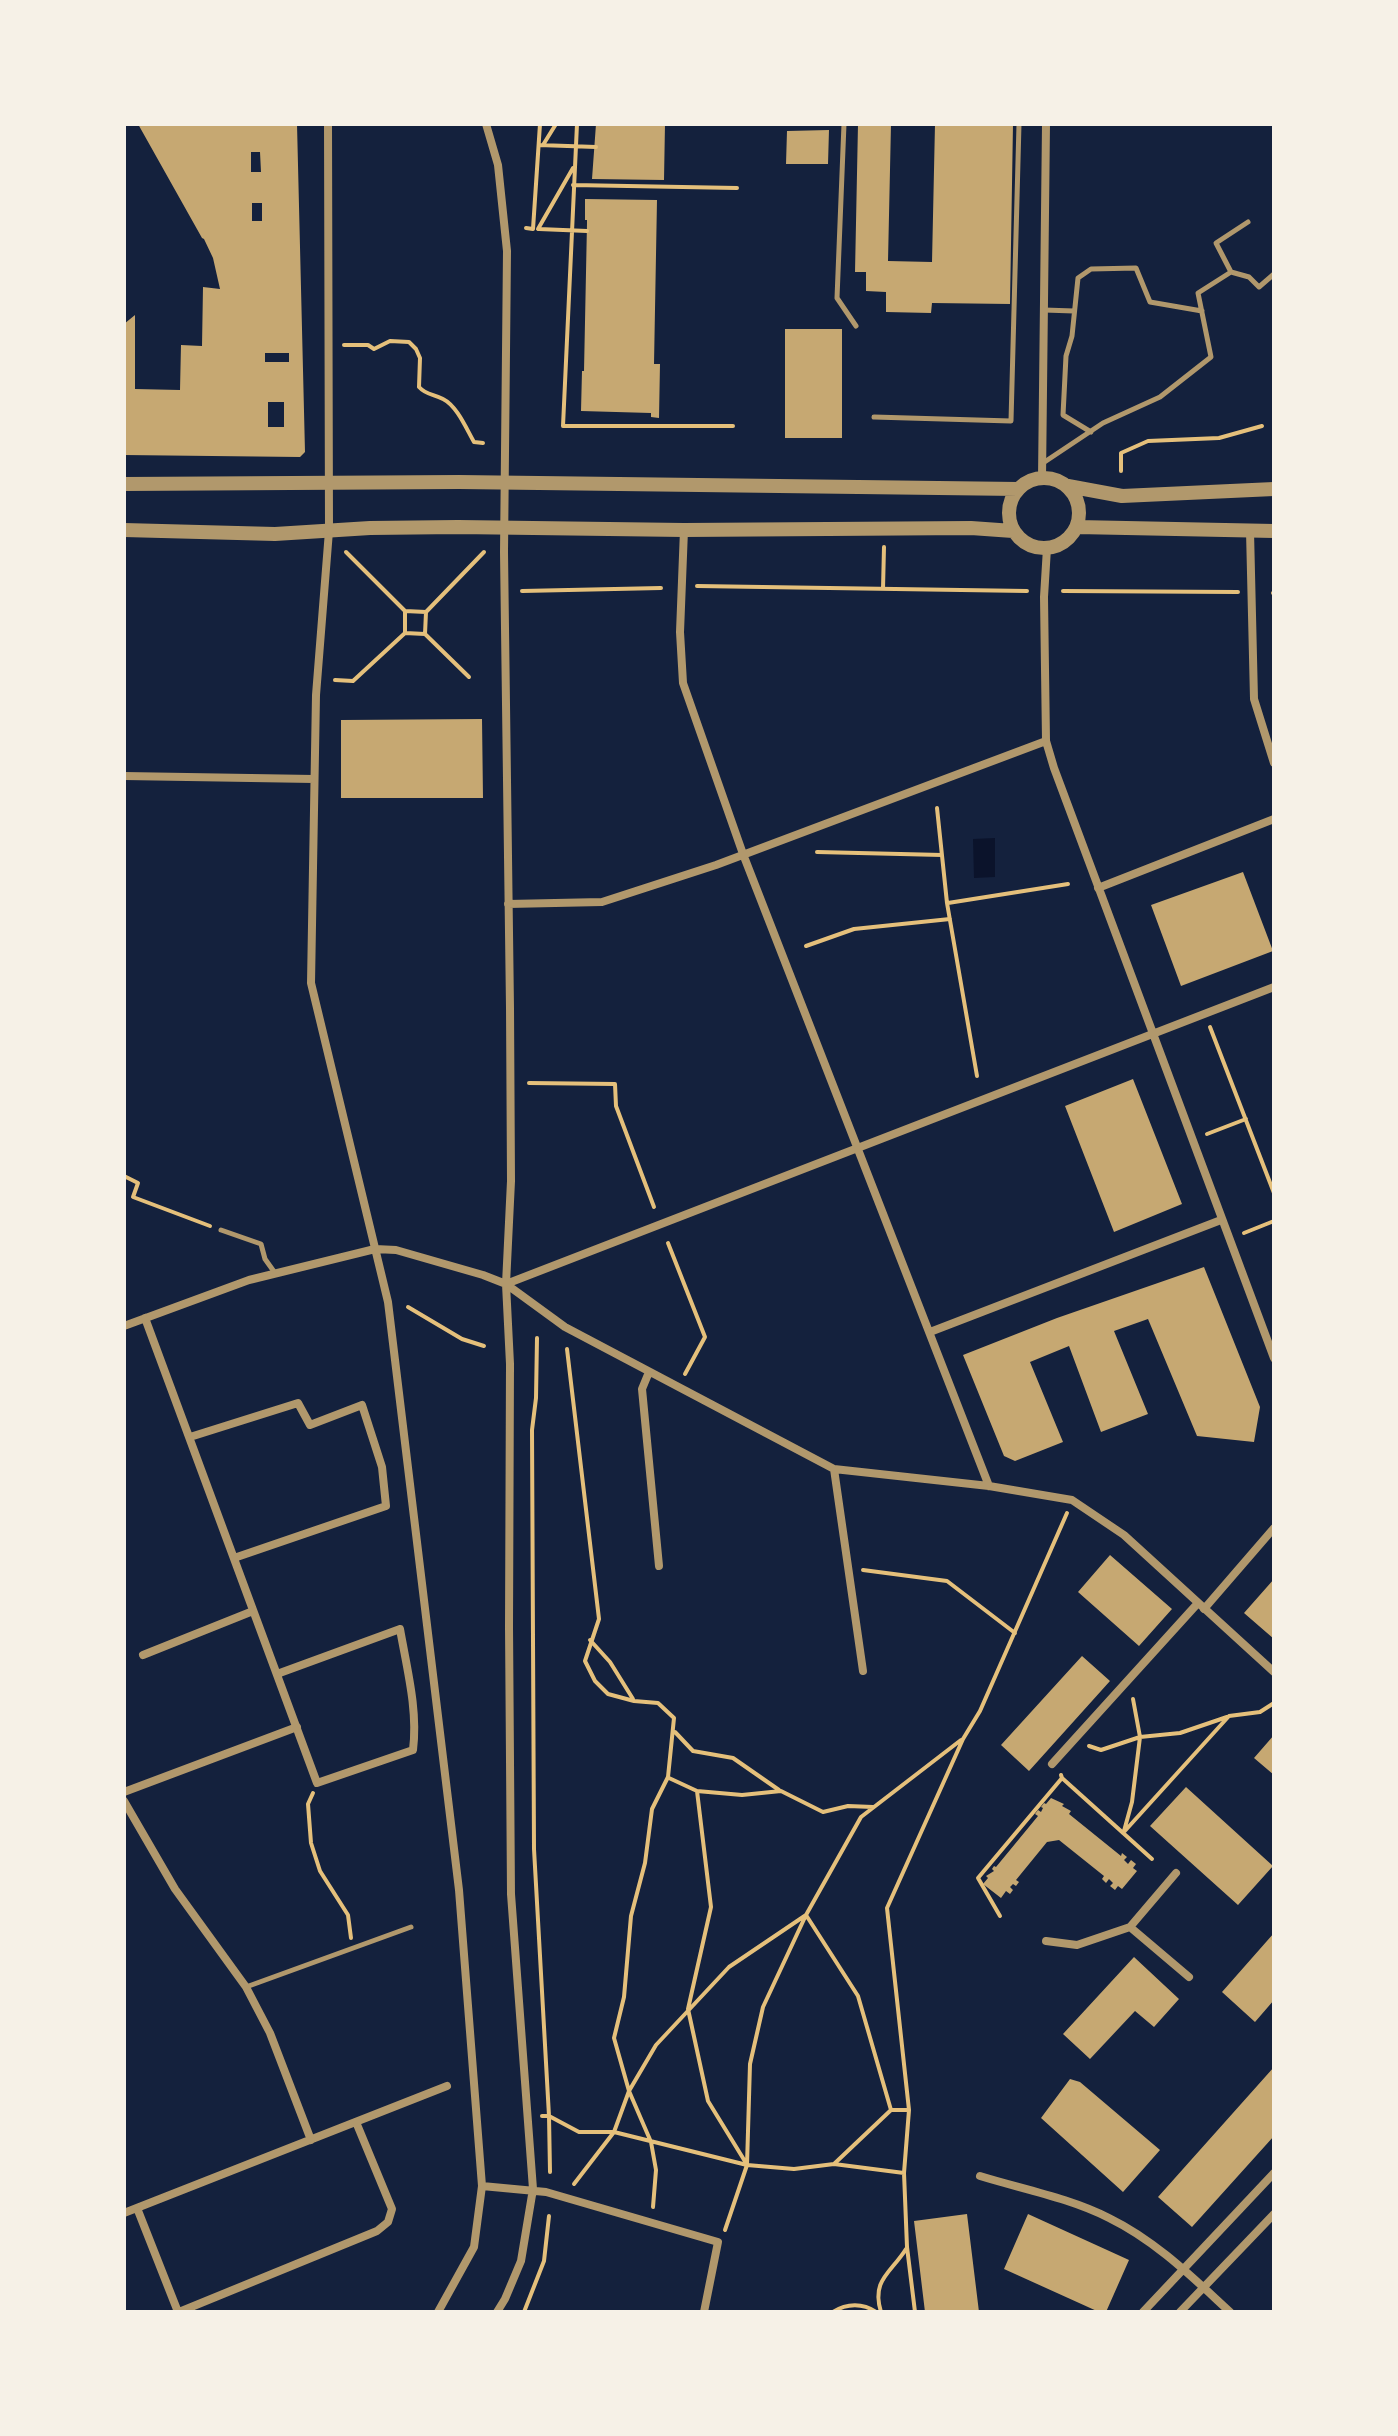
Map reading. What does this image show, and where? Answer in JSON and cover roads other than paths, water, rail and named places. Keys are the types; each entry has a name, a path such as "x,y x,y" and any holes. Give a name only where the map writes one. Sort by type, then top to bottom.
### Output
{"street":[{"path":"328,124 330,483 316,695 311,983 388,1302 459,1890 482,2186 474,2247 438,2312"},
{"path":"486,124 498,165 507,251 504,528 511,1181 506,1284 510,1364 511,1894 533,2189 521,2261 497,2312"},
{"path":"1042,471 1046,124"},
{"path":"1042,471 1067,486 1122,496 1274,489"},
{"path":"1042,471 1018,489 1009,509 1013,531 1027,544 1047,548 1064,542 1077,527 1079,505 1067,486"},
{"path":"124,484 505,483 1018,489"},
{"path":"1077,527 1274,531"},
{"path":"124,530 275,534 370,528 971,528 1013,531"},
{"path":"684,530 680,632 683,683 743,854 989,1486"},
{"path":"1250,531 1254,699 1274,763"},
{"path":"1047,548 1044,597 1046,741 1274,1358"},
{"path":"508,904 602,902 743,854 1046,741"},
{"path":"124,776 314,779"},
{"path":"1098,888 1274,819"},
{"path":"506,1284 1274,987"},
{"path":"930,1332 1221,1220"},
{"path":"124,1326 249,1280 375,1249 396,1250 506,1284 565,1327 834,1469 989,1486 1072,1500 1124,1535 1274,1672"},
{"path":"145,1318 317,1783 413,1750 415,1736 411,1693 400,1629 277,1674"},
{"path":"649,1372 642,1389 659,1566"},
{"path":"190,1437 298,1403 310,1425 362,1405 382,1467 386,1506 234,1558"},
{"path":"834,1469 863,1671"},
{"path":"1052,1764 1274,1528"},
{"path":"143,1655 253,1611"},
{"path":"124,1792 297,1727"},
{"path":"124,1801 175,1889 246,1987 270,2033 311,2140"},
{"path":"1046,1941 1077,1945 1130,1927 1176,1873"},
{"path":"1130,1927 1189,1977"},
{"path":"124,2213 447,2086"},
{"path":"137,2208 178,2312 377,2231 388,2222 392,2209 356,2122"},
{"path":"1143,2312 1274,2173"},
{"path":"980,2176 1107,2217 1141,2236 1184,2268 1230,2312"},
{"path":"482,2186 533,2189 718,2242 704,2312"},
{"path":"1180,2312 1274,2214"}],"lane":[{"path":"844,124 837,298 856,326"},
{"path":"874,417 1011,421 1019,124"},
{"path":"1248,222 1216,243 1231,272 1249,277 1259,287 1274,274"},
{"path":"1091,432 1063,415 1066,356 1072,336 1078,278 1091,269 1136,268 1150,302 1202,311"},
{"path":"1042,471 1103,423 1160,397 1211,357 1198,293 1231,272"},
{"path":"1044,310 1074,311"},
{"path":"221,1230 261,1244 265,1259 275,1273"},
{"path":"246,1987 411,1927"}],"water":[{"path":"995,838 995,877 974,878 973,839"}]}
